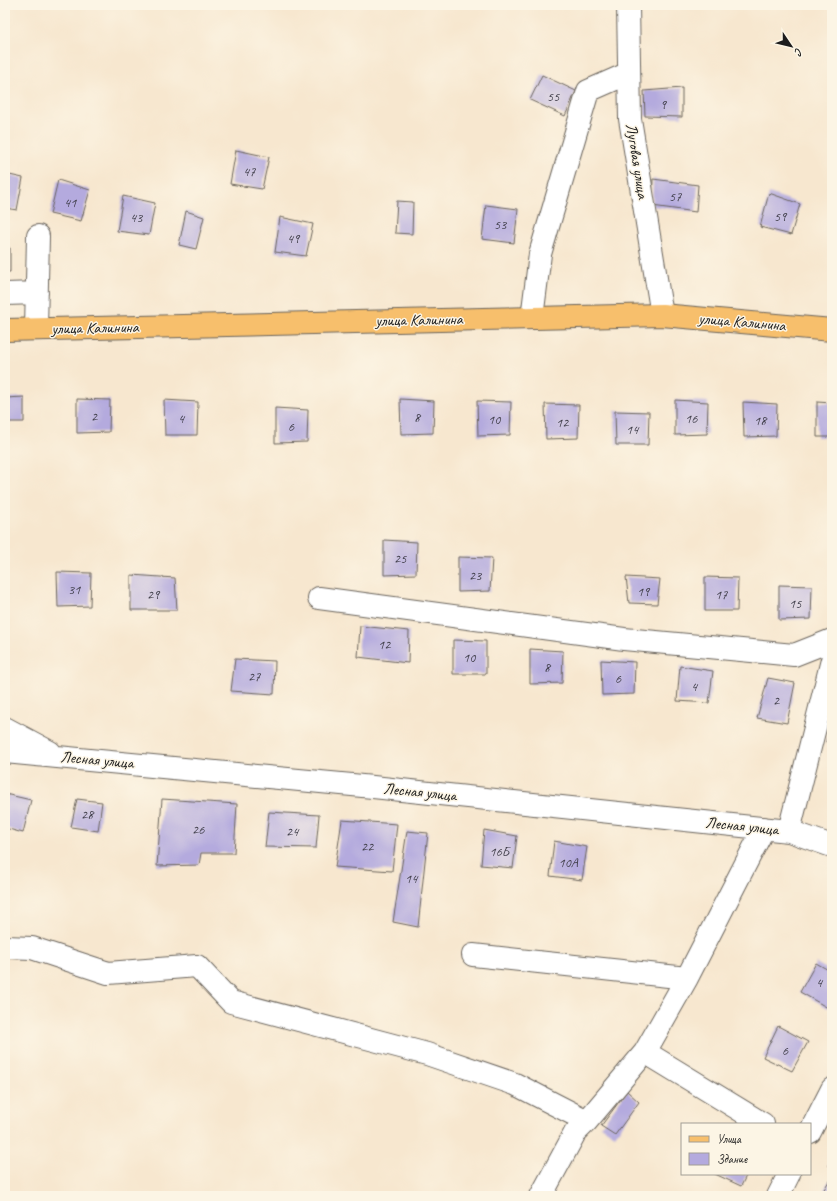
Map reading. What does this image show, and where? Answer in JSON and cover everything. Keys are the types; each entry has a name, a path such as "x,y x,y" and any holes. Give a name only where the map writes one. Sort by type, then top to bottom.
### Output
{"main road":[{"name":"улица Калинина","path":"5,330 662,315 832,330"}],"street":[{"name":"Луговая улица","path":"628,5 630,119 662,315"},
{"path":"532,318 540,254 588,91 629,72"},
{"path":"36,329 38,236"},
{"path":"5,294 37,293"},
{"path":"319,598 624,640 794,655 832,640"},
{"path":"789,831 832,660"},
{"path":"5,728 60,757"},
{"name":"Лесная улица","path":"5,752 373,787 764,828 789,831 832,846"},
{"path":"540,1196 575,1133 587,1121 644,1052 687,978 764,828"},
{"path":"5,947 32,948 108,973 197,966 231,1002 427,1054 514,1084 587,1121"},
{"path":"473,955 687,978"},
{"path":"644,1052 761,1123"},
{"path":"811,1130 832,1089"},
{"path":"778,1196 788,1175"}],"building":[{"path":"542,75 576,91 565,116 530,100"},
{"path":"682,88 682,117 645,116 644,91"},
{"path":"236,150 269,157 262,189 230,184"},
{"path":"5,174 23,178 17,210 5,208"},
{"path":"653,179 698,185 696,212 652,206"},
{"path":"58,180 90,190 81,221 50,214"},
{"path":"769,193 800,204 791,235 760,227"},
{"path":"123,196 155,203 149,235 117,231"},
{"path":"397,201 413,202 412,234 395,233"},
{"path":"486,205 518,209 514,243 482,239"},
{"path":"186,211 204,217 196,249 179,245"},
{"path":"280,217 313,224 306,256 275,252"},
{"path":"5,248 10,248 10,272 5,272"},
{"path":"24,397 24,422 5,422 5,398"},
{"path":"77,399 110,400 109,432 77,433"},
{"path":"400,399 434,401 433,433 401,434"},
{"path":"164,400 198,402 197,435 165,435"},
{"path":"675,400 708,402 707,434 675,435"},
{"path":"477,401 511,402 510,435 478,436"},
{"path":"743,402 777,404 776,436 744,437"},
{"path":"817,402 832,403 832,437 817,437"},
{"path":"545,404 579,405 578,438 546,439"},
{"path":"275,408 308,410 307,442 275,443"},
{"path":"615,411 649,412 648,445 616,445"},
{"path":"384,540 417,542 416,574 384,575"},
{"path":"458,557 492,558 490,591 458,592"},
{"path":"57,572 91,573 90,606 58,607"},
{"path":"131,575 175,578 177,610 131,610"},
{"path":"626,577 660,579 657,604 629,603"},
{"path":"705,577 738,578 737,611 705,611"},
{"path":"779,585 812,586 811,619 779,620"},
{"path":"360,626 409,631 408,663 358,657"},
{"path":"453,640 486,641 486,674 453,674"},
{"path":"530,649 563,651 562,683 530,684"},
{"path":"235,659 275,661 274,694 231,691"},
{"path":"601,660 635,662 634,694 602,695"},
{"path":"680,666 713,671 709,703 677,701"},
{"path":"768,678 795,683 787,723 757,718"},
{"path":"832,724 832,744 826,742"},
{"path":"5,794 31,800 23,833 5,828"},
{"path":"77,799 102,802 98,831 71,827"},
{"path":"162,799 237,804 234,853 201,853 199,865 157,866"},
{"path":"269,812 319,815 316,848 265,847"},
{"path":"342,820 397,824 392,871 335,867"},
{"path":"484,830 517,836 513,868 481,865"},
{"path":"407,831 428,833 418,927 393,922"},
{"path":"554,841 587,847 582,880 550,876"},
{"path":"816,963 832,972 832,1002 828,1008 800,992"},
{"path":"778,1026 808,1042 792,1071 763,1057"},
{"path":"627,1091 639,1102 615,1135 601,1126"},
{"path":"832,1159 832,1167 828,1165"},
{"path":"717,1175 746,1175 741,1186"},
{"path":"829,1181 832,1183 832,1196 820,1196"}]}
